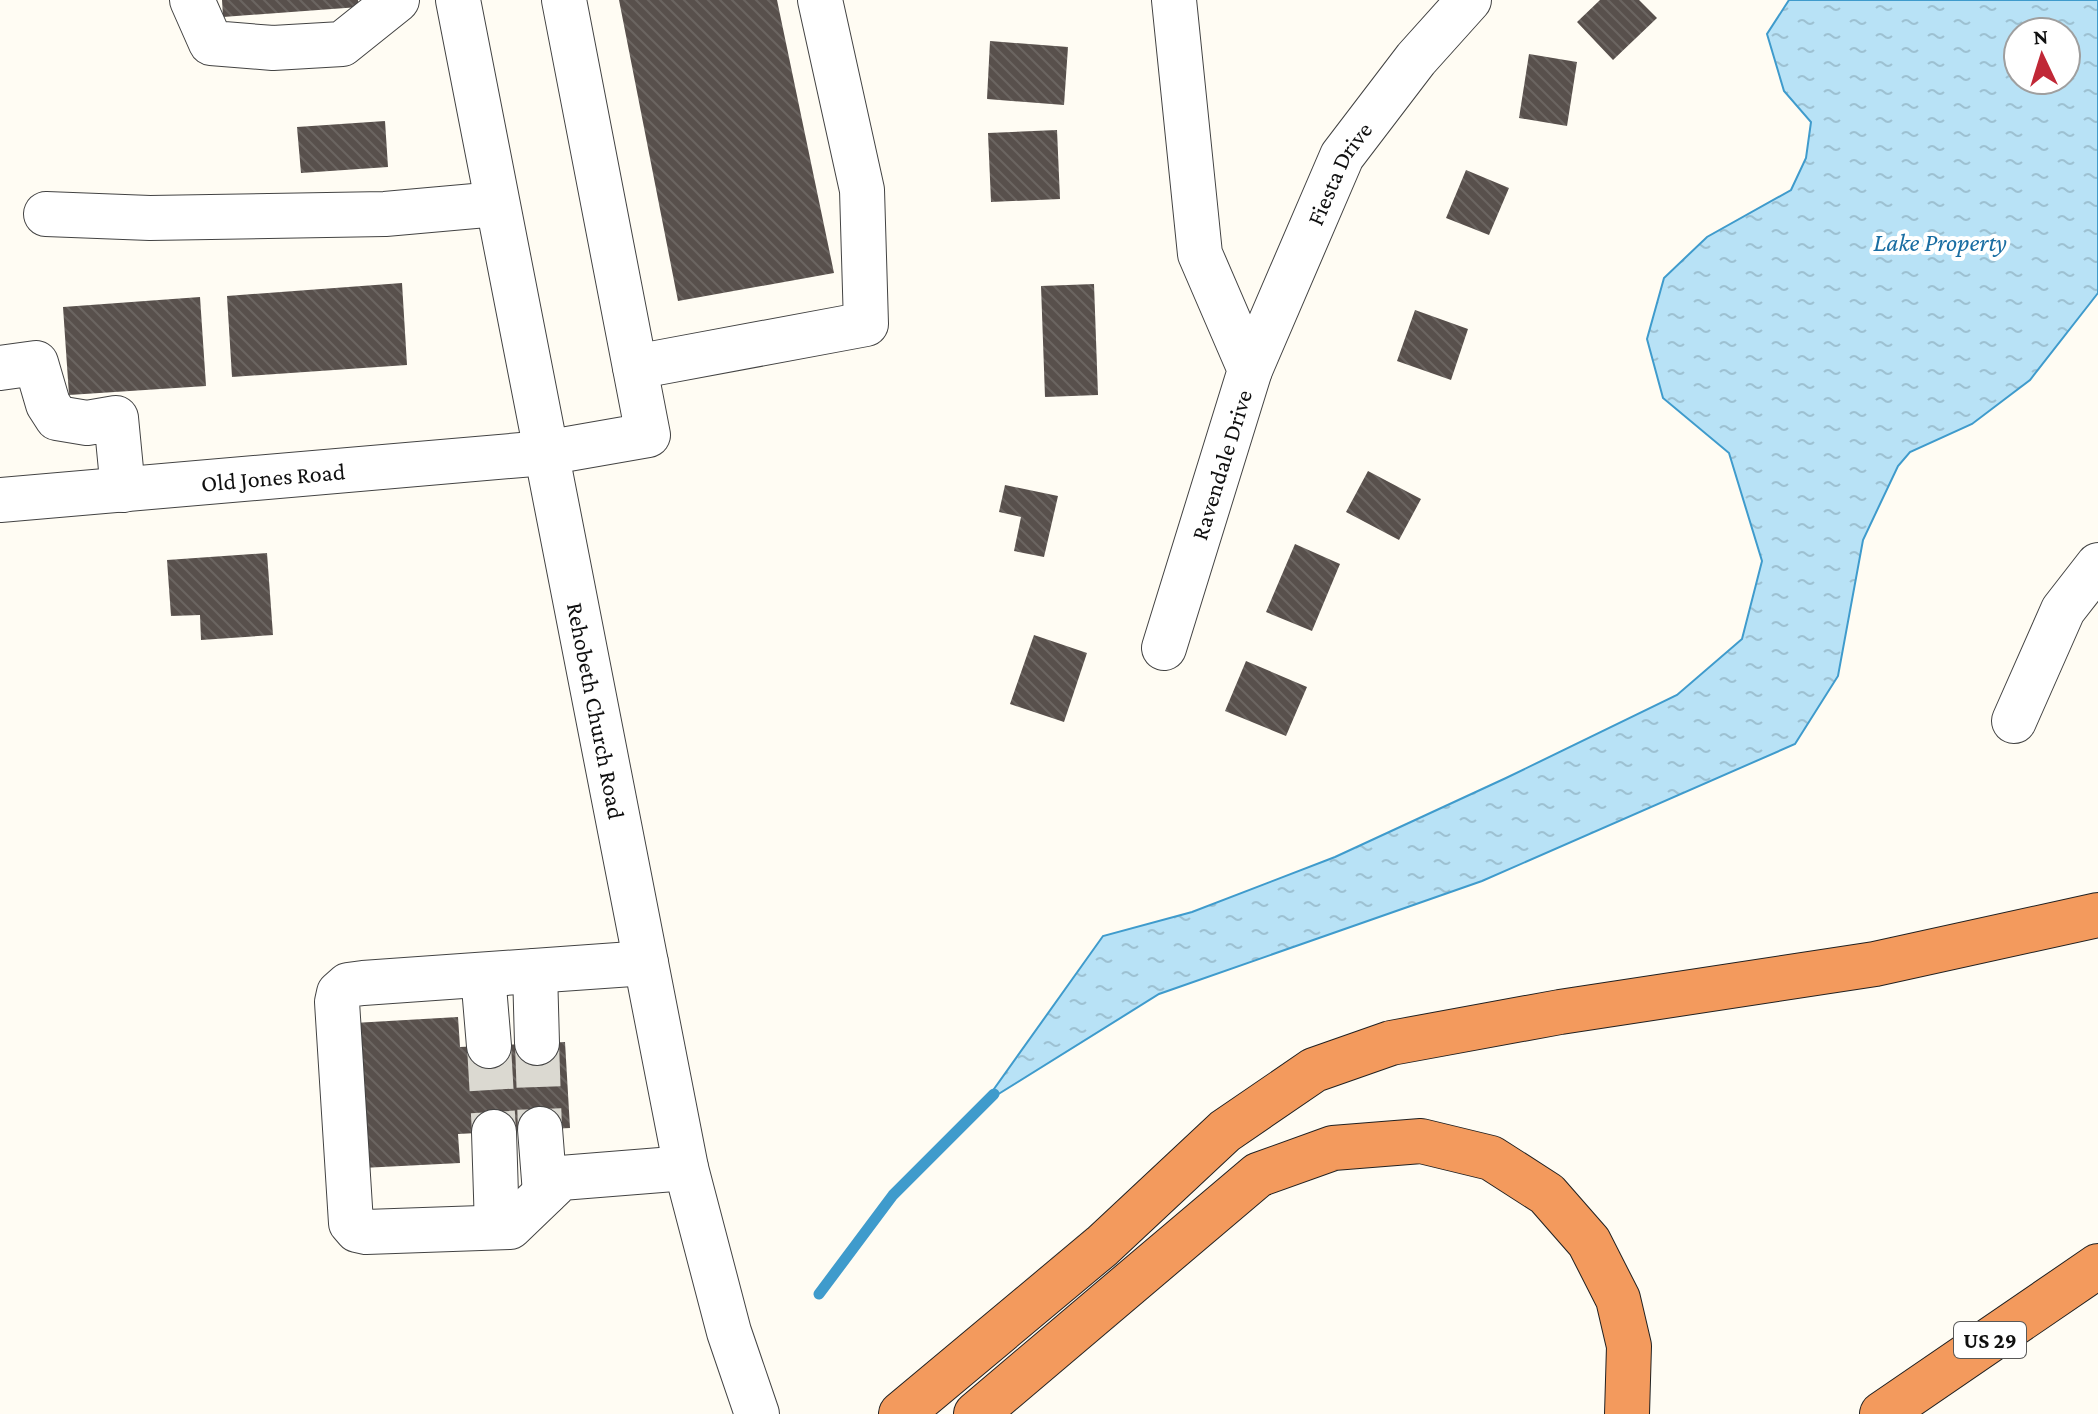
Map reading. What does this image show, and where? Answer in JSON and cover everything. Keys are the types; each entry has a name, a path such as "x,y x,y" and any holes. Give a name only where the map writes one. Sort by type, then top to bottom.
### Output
{"highway":[{"path":"901,1414 1102,1246 1225,1131 1314,1070 1391,1043 1560,1012 1875,964 2098,915"},
{"path":"976,1414 1258,1175 1333,1148 1421,1141 1491,1158 1547,1194 1589,1242 1618,1299 1629,1346 1627,1414"},
{"name":"US 29","path":"1882,1414 2098,1266"}],"street":[{"path":"192,0 211,43 273,48 342,44 394,1"},
{"name":"Rehobeth Church Road","path":"458,0 686,1168 729,1332 757,1414"},
{"path":"564,0 635,367 866,324 862,190 820,0"},
{"name":"Ravendale Drive","path":"1164,648 1250,370 1200,254 1174,0"},
{"name":"Fiesta Drive","path":"1250,370 1342,156 1416,59 1469,0"},
{"path":"46,214 150,218 385,214 497,204"},
{"path":"0,368 36,363 48,404 57,418 87,423 116,418 123,490"},
{"name":"Old Jones Road","path":"0,500 545,453 648,435 635,367"},
{"path":"2014,721 2063,610 2098,565"},
{"path":"646,963 348,985 339,993 337,1002 351,1223 357,1230 366,1232 510,1227 561,1178 686,1168"},
{"path":"535,971 537,1043"},
{"path":"483,975 489,1046"},
{"path":"540,1129 545,1193"},
{"path":"494,1132 497,1227"}],"water":[{"name":"Lake Property","path":"1789,0 2098,0 2098,293 2030,380 1972,424 1910,452 1898,466 1863,540 1838,676 1795,744 1482,881 1159,994 984,1103 1103,936 1192,912 1335,857 1506,778 1677,695 1742,639 1762,561 1729,453 1663,398 1647,339 1664,278 1707,237 1791,190 1806,158 1811,122 1784,91 1767,34"}],"building":[{"path":"222,0 358,0 359,7 223,17"},
{"path":"619,0 777,0 834,273 678,301"},
{"path":"1600,0 1639,0 1657,18 1613,60 1577,22"},
{"path":"990,41 1068,47 1064,105 987,99"},
{"path":"1529,54 1577,62 1567,126 1519,118"},
{"path":"385,121 388,167 301,173 297,127"},
{"path":"1057,130 1060,199 991,202 988,133"},
{"path":"1466,170 1509,188 1489,235 1446,218"},
{"path":"402,283 407,365 232,377 227,296"},
{"path":"1094,284 1098,395 1045,397 1041,286"},
{"path":"200,297 206,386 69,395 63,307"},
{"path":"1415,310 1468,329 1451,380 1397,361"},
{"path":"1368,471 1421,499 1399,540 1346,512"},
{"path":"1005,485 1058,496 1044,557 1014,551 1021,517 999,512"},
{"path":"1295,544 1340,564 1312,631 1266,612"},
{"path":"267,553 273,635 201,640 200,615 171,616 167,560"},
{"path":"1034,635 1087,653 1064,722 1010,704"},
{"path":"1246,661 1307,687 1286,736 1225,711"},
{"path":"458,1017 460,1047 565,1042 570,1128 458,1134 460,1163 362,1168 354,1023"}],"waterway":[{"path":"819,1294 893,1195 994,1094"}],"tunnel":[{"path":"537,1043 540,1129"},
{"path":"489,1046 494,1132"}]}
